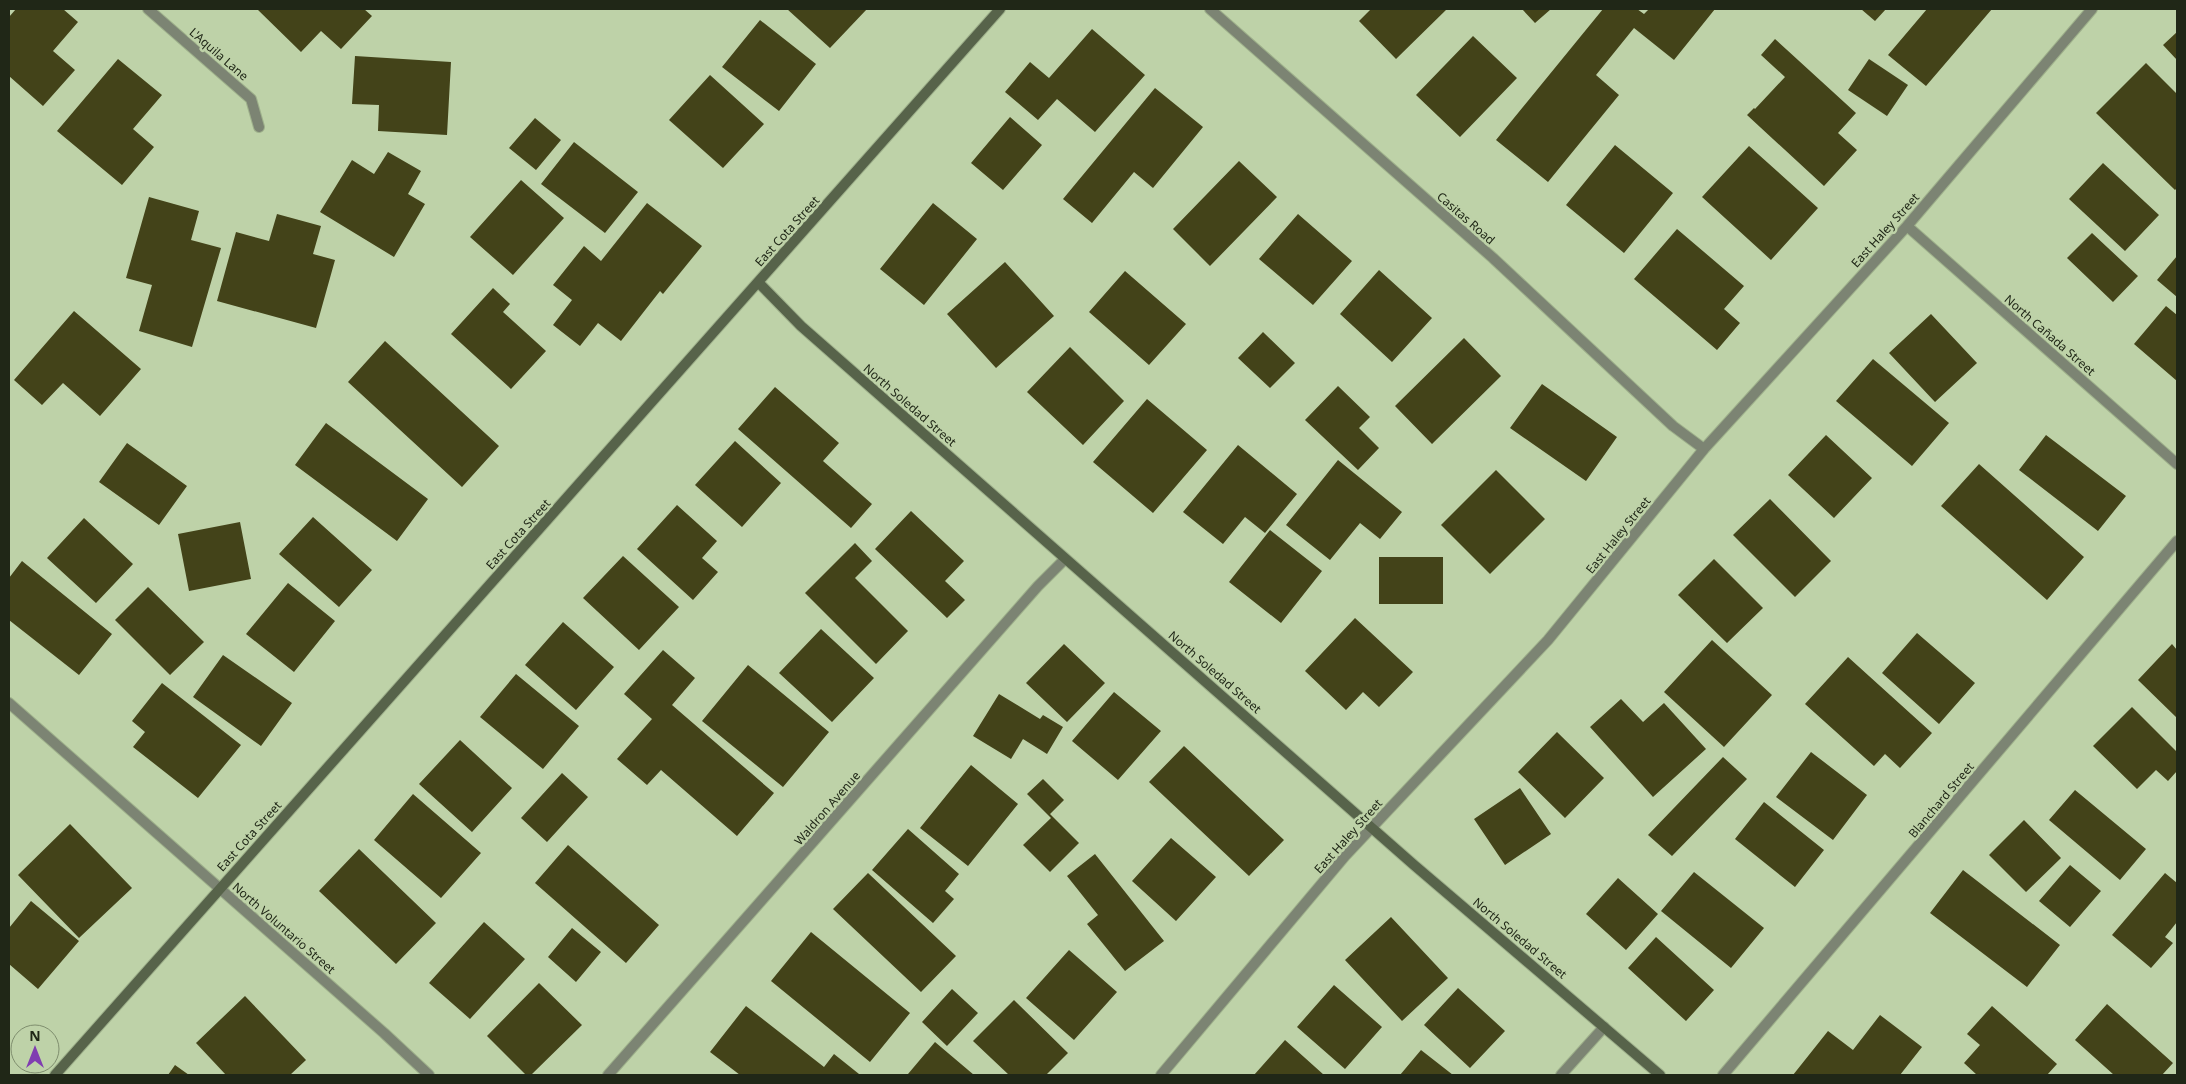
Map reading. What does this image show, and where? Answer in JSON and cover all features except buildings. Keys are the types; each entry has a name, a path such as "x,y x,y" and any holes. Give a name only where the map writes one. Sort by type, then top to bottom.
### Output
{"street":[{"name":"L'Aquila Lane","path":"148,9 251,99 259,127"},
{"name":"East Cota Street","path":"55,1075 1000,9"},
{"name":"Casitas Road","path":"1210,9 1493,258 1673,426 1704,449"},
{"name":"East Haley Street","path":"1162,1075 1345,856 1548,640 1704,449 1907,226 2092,9"},
{"name":"North Cañada Street","path":"1907,226 2177,464"},
{"name":"North Soledad Street","path":"758,282 801,326 1414,865 1660,1075"},
{"name":"Blanchard Street","path":"1723,1075 2177,541"},
{"name":"Waldron Avenue","path":"608,1075 1038,586 1065,558"},
{"name":"North Voluntario Street","path":"9,703 429,1075"},
{"path":"1561,1075 1604,1026"}]}
